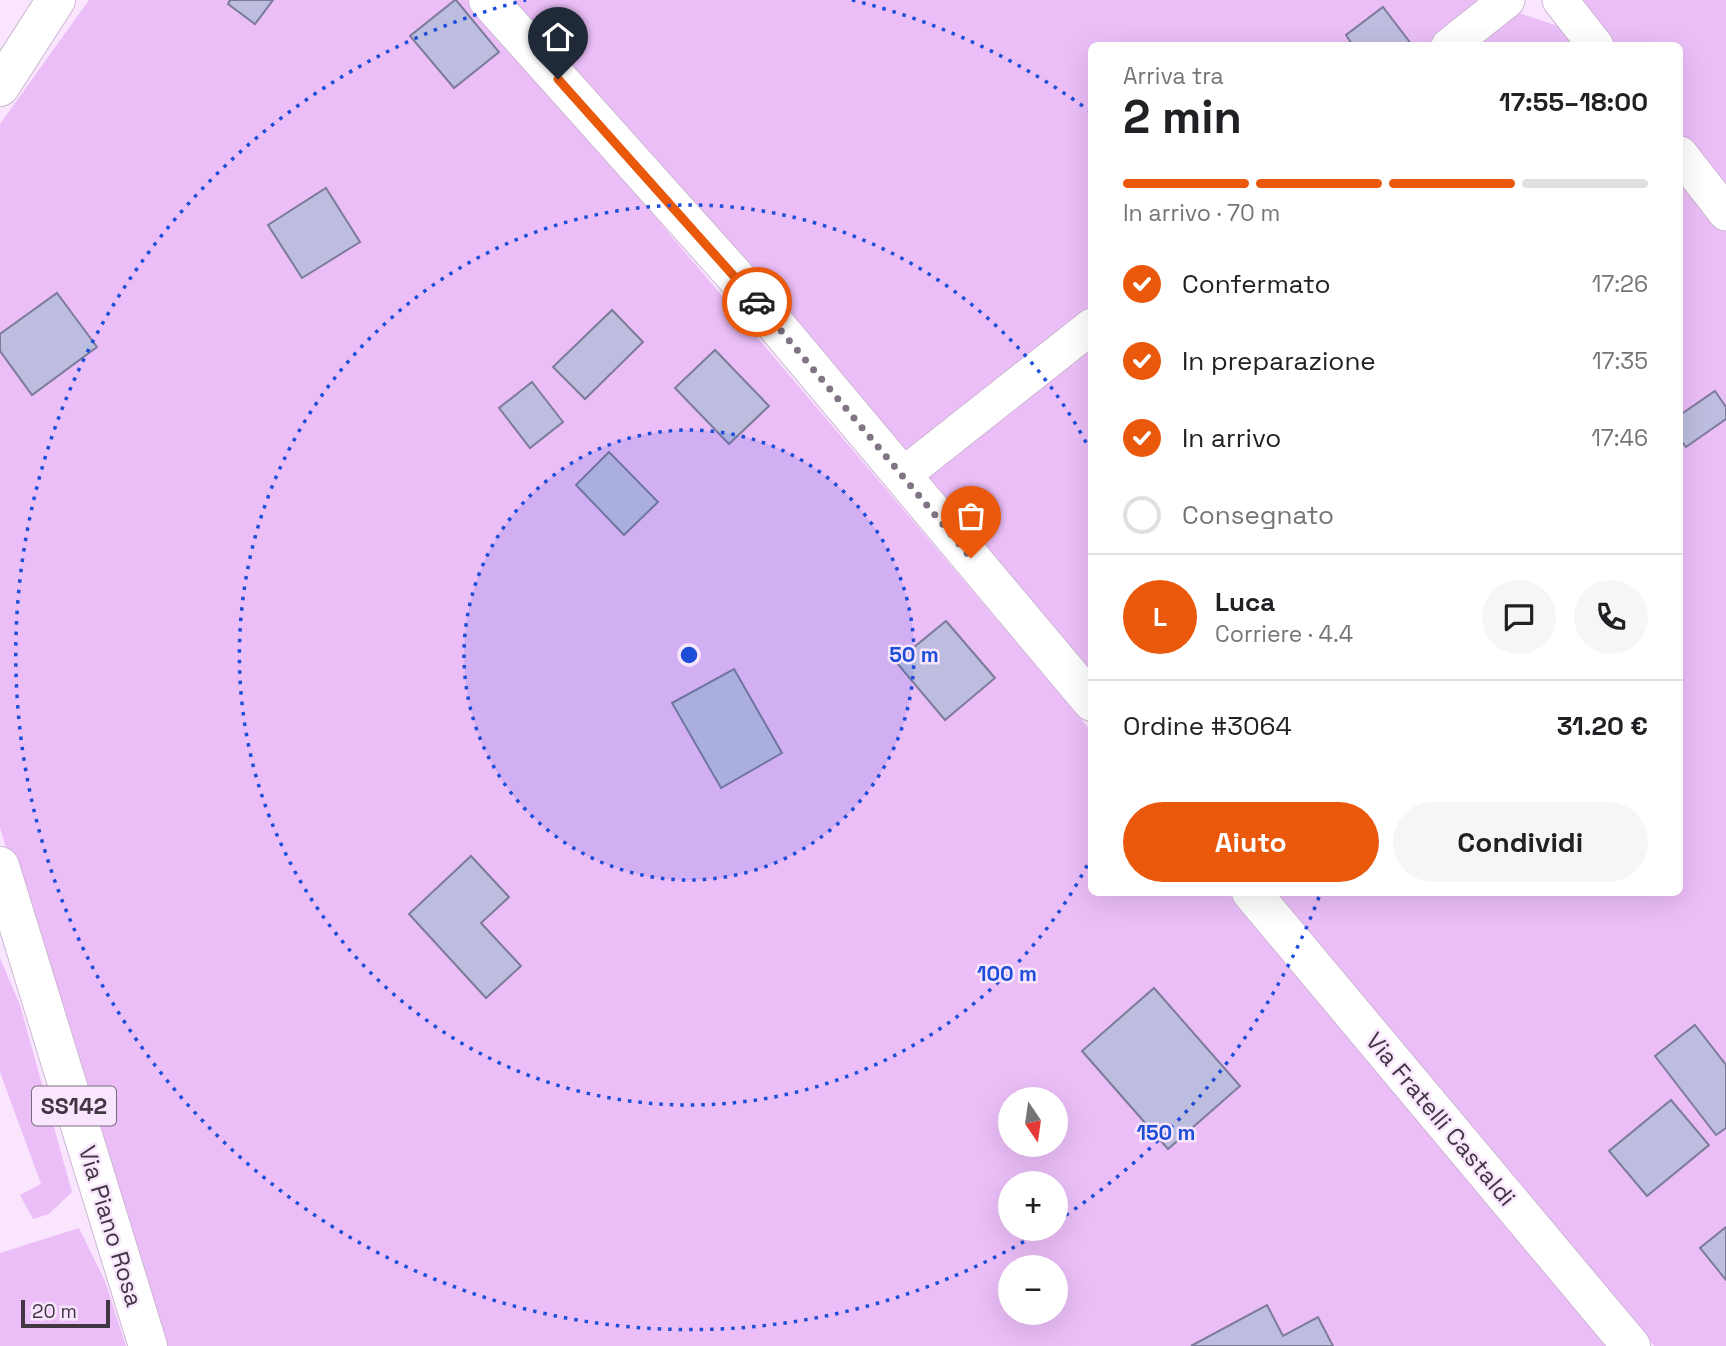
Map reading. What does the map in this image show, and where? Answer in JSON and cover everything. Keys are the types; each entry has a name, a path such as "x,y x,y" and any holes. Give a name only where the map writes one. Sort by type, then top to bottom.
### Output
{"street":[{"path":"0,87 56,0"},
{"path":"488,0 734,275 1088,697"},
{"path":"1454,42 1507,0"},
{"path":"1560,0 1592,42"},
{"path":"1683,158 1726,213"},
{"path":"902,476 1088,329"},
{"name":"Via Piano Rosa","path":"0,866 148,1346"},
{"name":"Via Fratelli Castaldi","path":"1254,896 1631,1346"}],"shaded area":[{"path":"89,0 471,0 1088,727 1088,896 1231,896 1613,1346 162,1346 0,828 0,124"},
{"path":"514,0 1491,0 1436,42 1088,42 1088,320 906,466"},
{"path":"1577,0 1726,0 1726,193 1683,137 1683,42 1610,42"},
{"path":"1516,12 1567,29 1578,42 1467,42"},
{"path":"1683,171 1726,204 1726,1346 1654,1346 1269,896 1683,896"},
{"path":"1088,339 1088,680 916,476"},
{"path":"0,958 20,1005 72,1192 49,1214 33,1219 20,1195 41,1184 0,1072"},
{"path":"79,1228 105,1281 126,1346 0,1346 0,1253"}],"building":[{"path":"230,0 273,0 255,24 228,4"},
{"path":"455,0 499,52 454,88 410,36"},
{"path":"1383,7 1410,42 1350,42 1346,35"},
{"path":"326,188 360,242 302,278 268,225"},
{"path":"57,293 97,347 32,395 0,351 0,334"},
{"path":"612,310 643,342 585,399 553,367"},
{"path":"715,350 769,406 729,444 675,388"},
{"path":"532,382 563,422 530,448 499,408"},
{"path":"1715,391 1726,407 1726,419 1686,447 1683,443 1683,413"},
{"path":"609,452 658,502 624,535 576,485"},
{"path":"946,621 995,678 945,720 896,662"},
{"path":"734,669 782,753 721,788 672,703"},
{"path":"471,856 509,897 481,923 521,966 486,998 409,914"},
{"path":"1154,988 1240,1086 1168,1149 1082,1051"},
{"path":"1695,1025 1726,1065 1726,1128 1716,1135 1655,1056"},
{"path":"1671,1100 1709,1145 1647,1196 1609,1151"},
{"path":"1726,1227 1726,1280 1700,1248"},
{"path":"1267,1305 1283,1336 1318,1317 1333,1346 1191,1346"}],"way so far":[{"path":"757,302 971,558"}],"route":[{"path":"558,79 757,302"}]}
